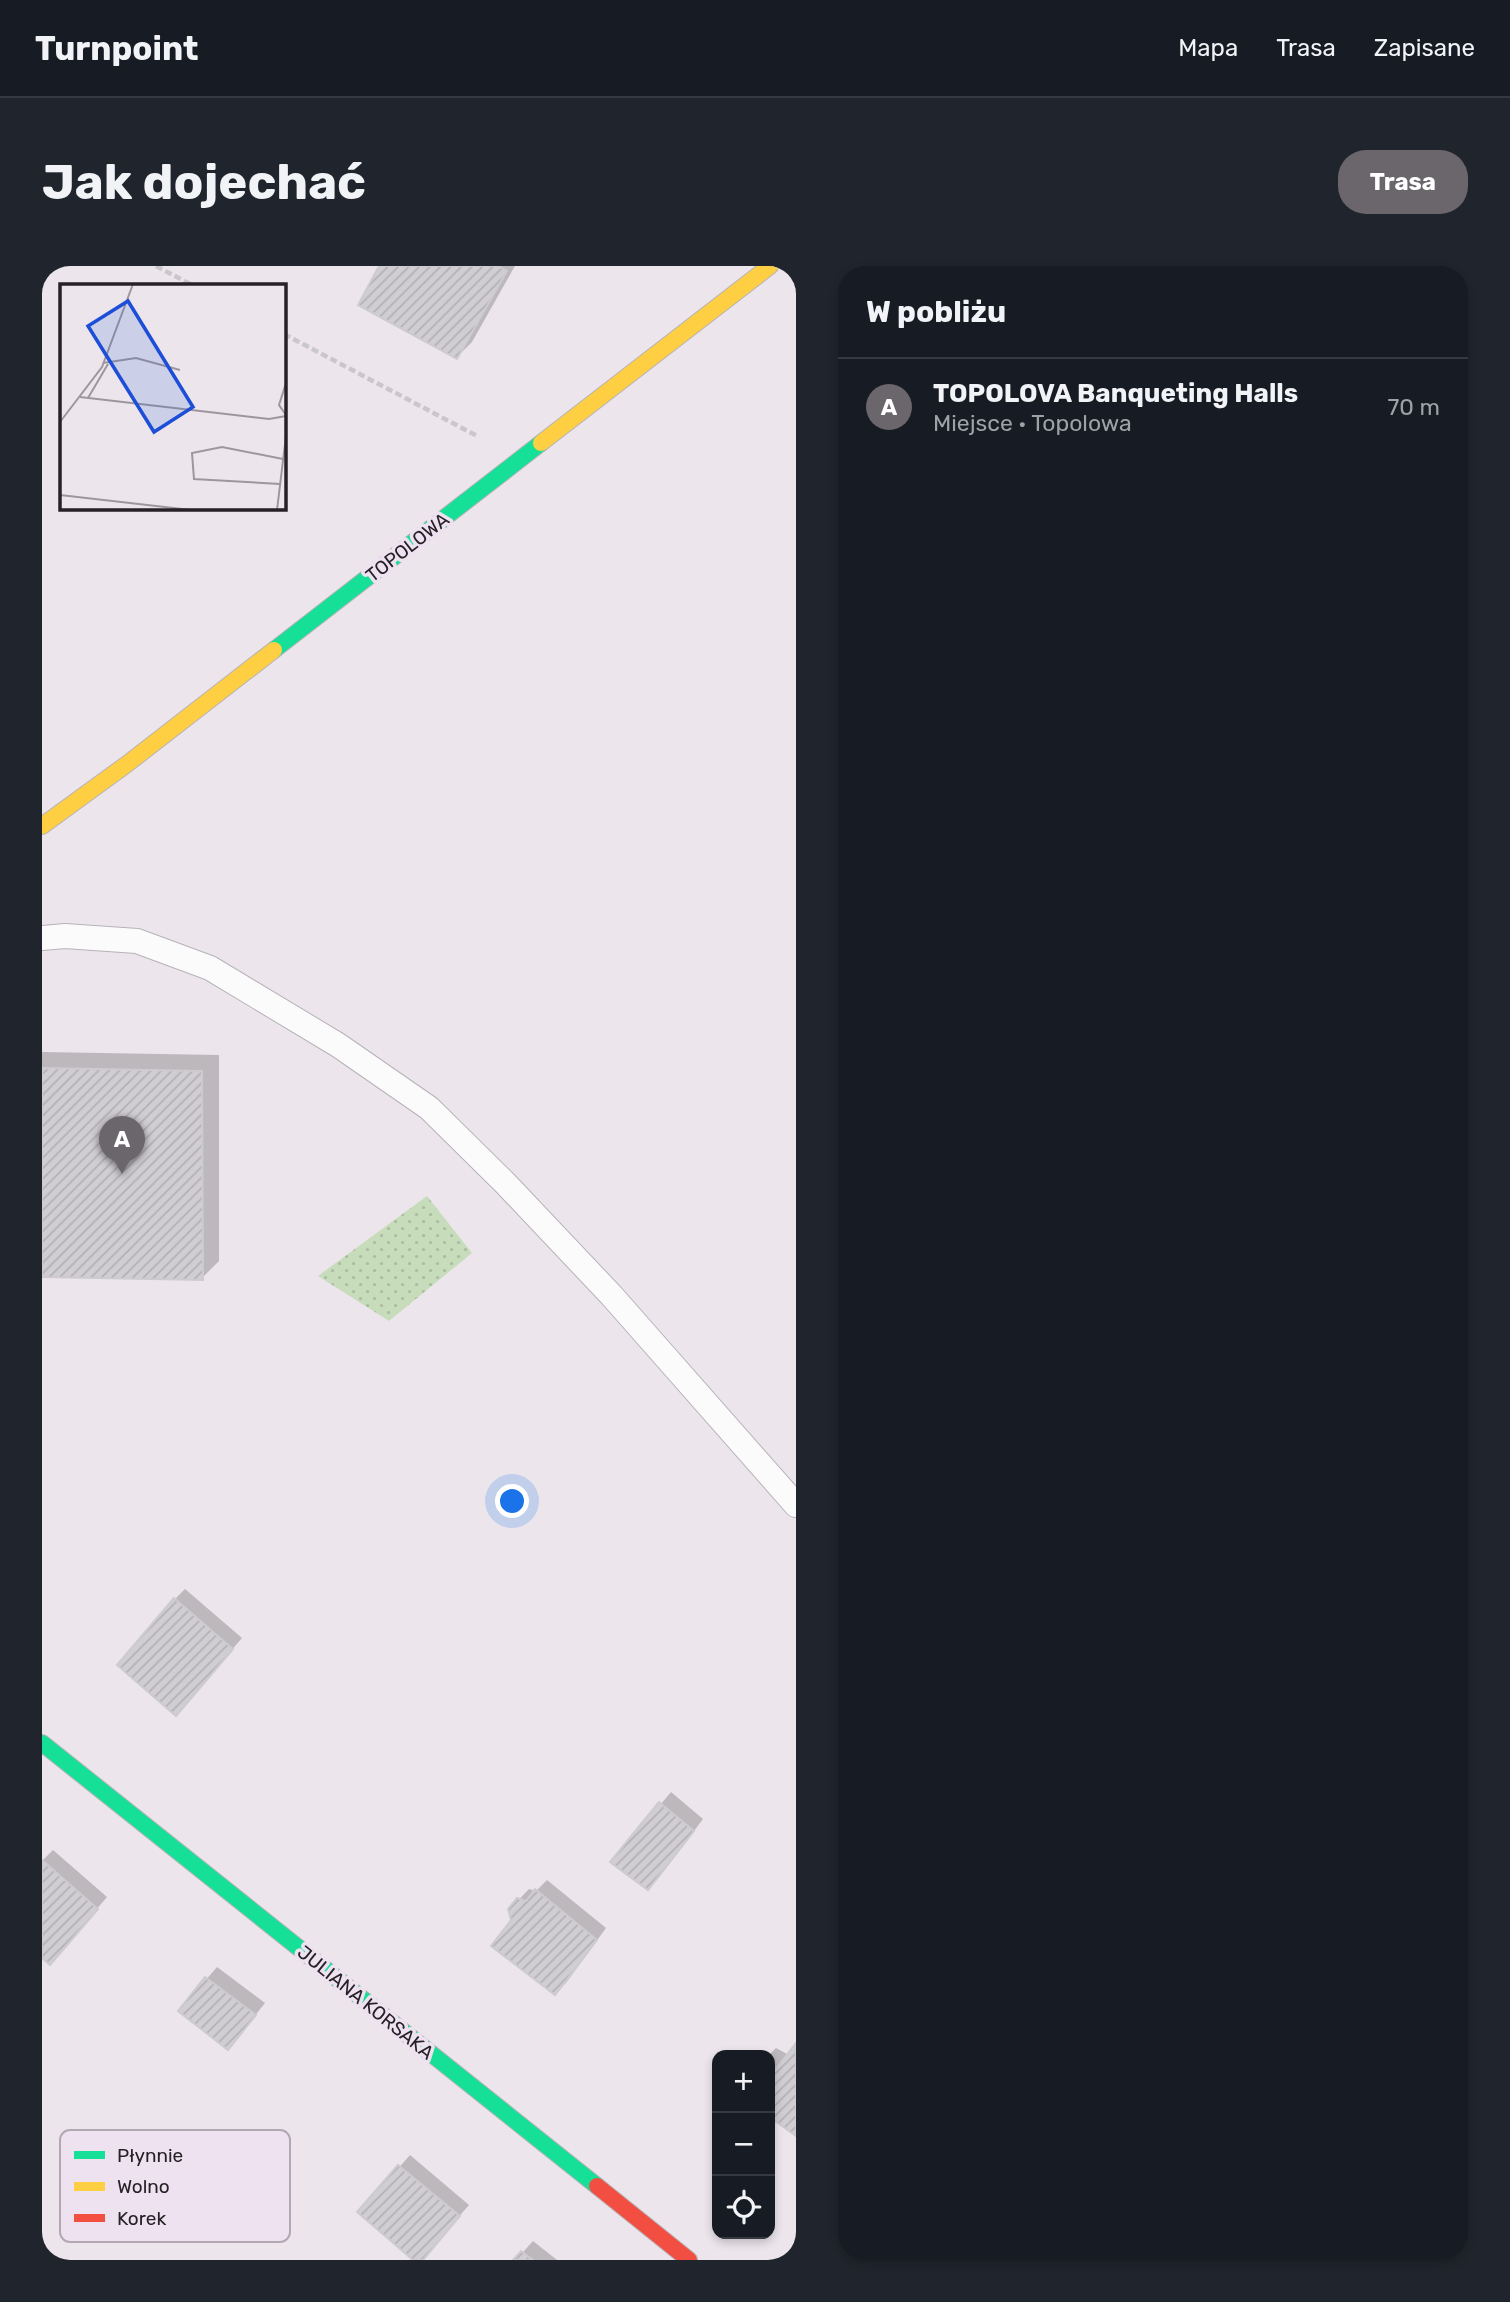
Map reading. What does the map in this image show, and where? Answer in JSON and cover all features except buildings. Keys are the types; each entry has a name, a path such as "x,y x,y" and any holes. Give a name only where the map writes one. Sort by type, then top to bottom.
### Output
{"street":[{"name":"TOPOLOWA","path":"42,826 127,764 770,266"},
{"name":"JULIANA KORSAKA","path":"42,1743 690,2260"}],"lane":[{"path":"42,938 65,936 137,942 210,968 338,1045 429,1108 506,1184 612,1296 796,1505"}],"path":[{"path":"156,266 190,284"},
{"path":"285,335 520,459"}],"green space":[{"path":"427,1196 472,1253 389,1321 318,1276"}],"traffic: fast":[{"path":"274,650 541,443"},
{"path":"42,1743 597,2186"}],"traffic: slow":[{"path":"541,443 770,266"},
{"path":"42,826 274,650"}],"traffic: jam":[{"path":"597,2186 689,2260"}],"place":[{"name":"TOPOLOVA Banqueting Halls","path":"122,1174"}]}
